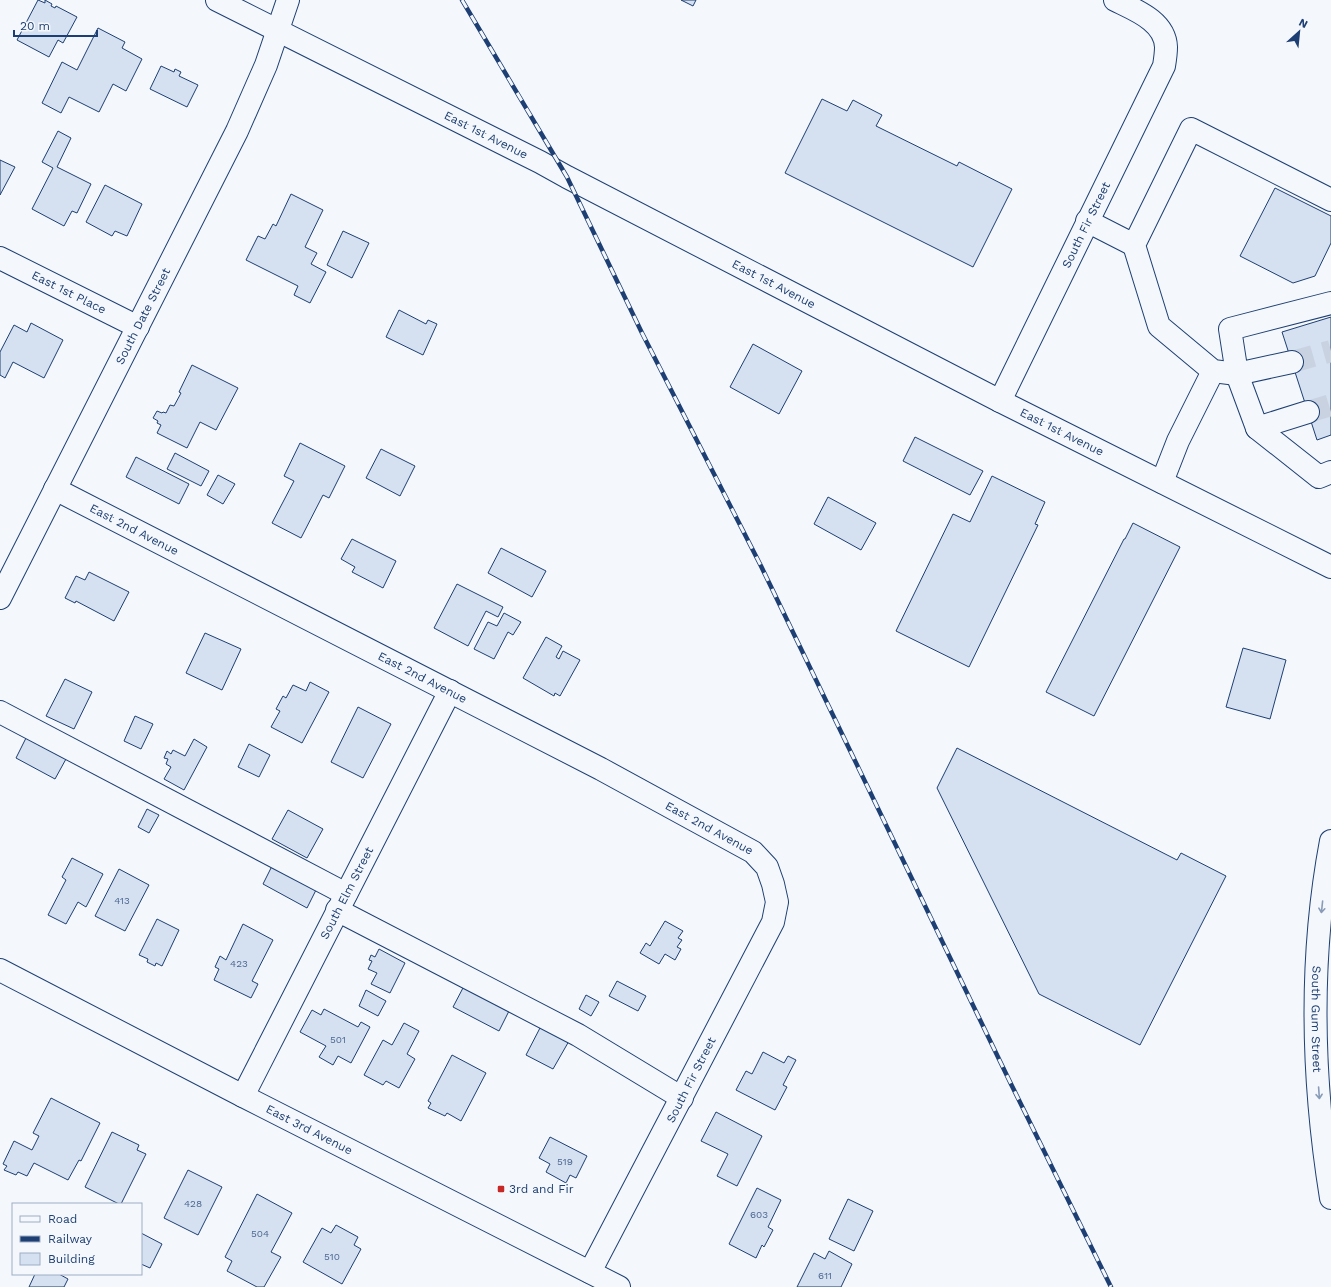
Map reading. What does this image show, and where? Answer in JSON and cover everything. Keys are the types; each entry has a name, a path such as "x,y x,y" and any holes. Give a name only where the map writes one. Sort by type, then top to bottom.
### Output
{"street":[{"name":"East 1st Avenue","path":"217,0 540,162 1000,401 1331,568"},
{"name":"South Date Street","path":"0,598 248,109 266,65 288,0"},
{"name":"South Fir Street","path":"1000,401 1164,66 1166,46 1160,30 1146,16 1115,0"},
{"path":"1292,362 1237,374 1213,371 1159,326 1134,245 1191,129 1331,200"},
{"path":"1087,221 1134,245"},
{"name":"East 1st Place","path":"0,258 138,327"},
{"path":"1331,303 1230,329 1237,374 1257,428 1319,477 1331,472"},
{"path":"1162,482 1178,441 1213,371"},
{"path":"1257,428 1308,412"},
{"name":"East 2nd Avenue","path":"55,489 602,769 753,852 767,867 773,884"},
{"name":"South Elm Street","path":"242,1096 450,690"},
{"path":"0,712 578,1035 682,1098"},
{"name":"South Gum Street","path":"1331,841 1322,905 1315,1010 1320,1113 1331,1198"},
{"name":"South Fir Street","path":"590,1272 773,922 777,902 773,884"},
{"name":"East 3rd Avenue","path":"0,970 242,1096 619,1287"}],"building":[{"path":"38,0 45,3 45,0 52,4 51,6 55,8 56,6 77,17 63,43 58,40 49,57 17,40"},
{"path":"681,0 696,0 693,6"},
{"path":"98,28 125,42 122,48 142,59 126,91 113,84 99,112 69,97 61,113 42,103 62,62 77,70"},
{"path":"161,66 174,72 175,69 181,72 179,76 198,85 187,107 150,89"},
{"path":"822,99 847,111 853,100 882,115 876,126 957,166 959,162 1012,189 973,267 785,173"},
{"path":"58,131 71,138 57,167 91,184 77,213 72,211 64,226 32,209 53,168 42,162"},
{"path":"0,160 15,167 0,195"},
{"path":"105,185 142,204 127,236 115,231 112,236 86,222"},
{"path":"1275,188 1331,216 1331,243 1315,276 1293,283 1240,256"},
{"path":"291,194 323,210 305,247 317,253 311,264 326,272 310,303 294,295 298,286 246,260 258,236 265,239 273,224 276,226"},
{"path":"343,231 369,243 352,278 327,265"},
{"path":"399,310 426,324 428,320 437,324 423,355 386,337"},
{"path":"1331,317 1331,435 1317,440 1282,332"},
{"path":"31,323 63,340 44,378 13,362 5,378 0,375 0,352 14,325 27,332"},
{"path":"753,344 802,371 779,414 730,387"},
{"path":"192,365 238,388 216,430 200,422 187,448 157,433 161,425 153,418 157,411 166,413 170,405 174,406"},
{"path":"915,437 983,471 970,495 903,461"},
{"path":"300,443 345,466 329,498 323,495 301,538 272,523 294,481 284,476"},
{"path":"381,449 415,466 400,496 366,478"},
{"path":"175,453 209,471 201,486 167,469"},
{"path":"136,457 189,484 179,504 126,477"},
{"path":"218,475 235,484 223,504 207,495"},
{"path":"992,476 1045,502 1035,524 1038,525 969,667 896,631 953,514 970,522"},
{"path":"828,497 876,523 861,550 814,524"},
{"path":"1133,523 1180,547 1094,716 1046,692"},
{"path":"352,539 396,561 383,588 352,572 355,567 341,559"},
{"path":"501,548 546,571 532,597 488,573"},
{"path":"89,572 129,592 114,621 76,601 75,603 65,598 76,576 85,580"},
{"path":"457,584 503,607 498,617 486,611 468,646 434,628"},
{"path":"504,613 521,622 513,635 508,632 494,659 474,649 488,622 497,626"},
{"path":"205,633 241,649 222,690 186,673"},
{"path":"546,637 562,646 556,657 559,659 563,651 580,660 560,696 555,693 554,696 523,678"},
{"path":"1243,648 1286,660 1270,719 1226,707"},
{"path":"65,679 92,692 74,729 46,716"},
{"path":"310,682 329,692 302,743 271,727 280,711 276,709 283,696 286,698 293,685 306,691"},
{"path":"358,707 391,724 363,778 331,762"},
{"path":"135,716 153,724 141,749 124,741"},
{"path":"26,738 66,759 55,779 16,758"},
{"path":"194,739 207,747 184,790 164,779 171,767 166,764 168,759 164,758 167,751 171,754 173,750 185,756"},
{"path":"249,744 270,755 259,777 238,767"},
{"path":"957,748 1177,860 1181,853 1226,876 1140,1045 1039,994 937,788"},
{"path":"147,809 159,815 149,833 138,827"},
{"path":"288,810 323,829 307,858 272,839"},
{"path":"72,858 103,874 86,907 78,902 66,924 48,915 66,880 62,877"},
{"path":"272,866 316,890 307,908 263,884"},
{"path":"119,869 149,885 125,931 95,916"},
{"path":"157,919 179,930 162,966 156,963 155,966 147,962 148,959 139,955"},
{"path":"665,921 683,931 678,938 682,940 677,947 681,949 675,960 665,954 659,964 640,953 646,943 650,946"},
{"path":"243,924 273,940 252,981 258,984 251,998 214,980 219,969 215,967 220,956 226,960"},
{"path":"379,949 405,963 390,993 371,984 377,973 368,969 372,961 369,960 371,955 375,957"},
{"path":"617,981 646,996 638,1011 609,996"},
{"path":"464,986 510,1009 499,1031 453,1007"},
{"path":"366,990 386,1001 378,1016 359,1006"},
{"path":"586,995 599,1002 591,1016 579,1009"},
{"path":"324,1009 358,1027 361,1022 370,1027 351,1063 338,1056 333,1065 319,1057 326,1046 300,1032 312,1010 321,1015"},
{"path":"404,1023 419,1031 407,1054 415,1059 399,1088 386,1081 383,1085 364,1075 383,1040 392,1045"},
{"path":"541,1026 569,1041 553,1069 526,1055"},
{"path":"763,1052 784,1063 788,1056 796,1060 783,1085 787,1087 775,1110 736,1090 746,1071 752,1074"},
{"path":"452,1055 486,1073 461,1121 447,1113 445,1116 428,1108 431,1103 428,1101"},
{"path":"51,1098 100,1123 81,1161 79,1160 68,1180 34,1163 27,1176 18,1172 16,1175 4,1170 7,1166 3,1164 14,1141 32,1150 39,1136 33,1133"},
{"path":"716,1112 762,1136 737,1186 717,1176 728,1154 701,1141"},
{"path":"112,1132 139,1145 137,1150 146,1154 122,1203 117,1203 85,1187"},
{"path":"550,1137 587,1156 576,1178 570,1175 566,1183 546,1172 550,1164 539,1158"},
{"path":"188,1170 222,1187 198,1235 164,1218"},
{"path":"757,1188 781,1200 768,1227 773,1230 764,1247 762,1245 756,1258 729,1244"},
{"path":"257,1194 292,1213 271,1252 281,1257 264,1287 257,1287 227,1271 232,1261 225,1257"},
{"path":"848,1199 873,1211 854,1251 829,1239"},
{"path":"336,1225 358,1237 354,1245 361,1249 342,1284 303,1262 322,1228 331,1233"},
{"path":"142,1234 162,1244 150,1268 142,1264"},
{"path":"829,1251 852,1264 841,1287 797,1287 814,1253 825,1259"},
{"path":"35,1275 61,1275 68,1279 64,1287 29,1287"}],"tunnel":[{"path":"1292,362 1331,351"},
{"path":"1308,412 1331,405"}],"railway":[{"path":"462,0 567,177 642,333 761,566 1011,1084 1111,1287"}],"place":[{"name":"3rd and Fir","path":"501,1189"}]}
